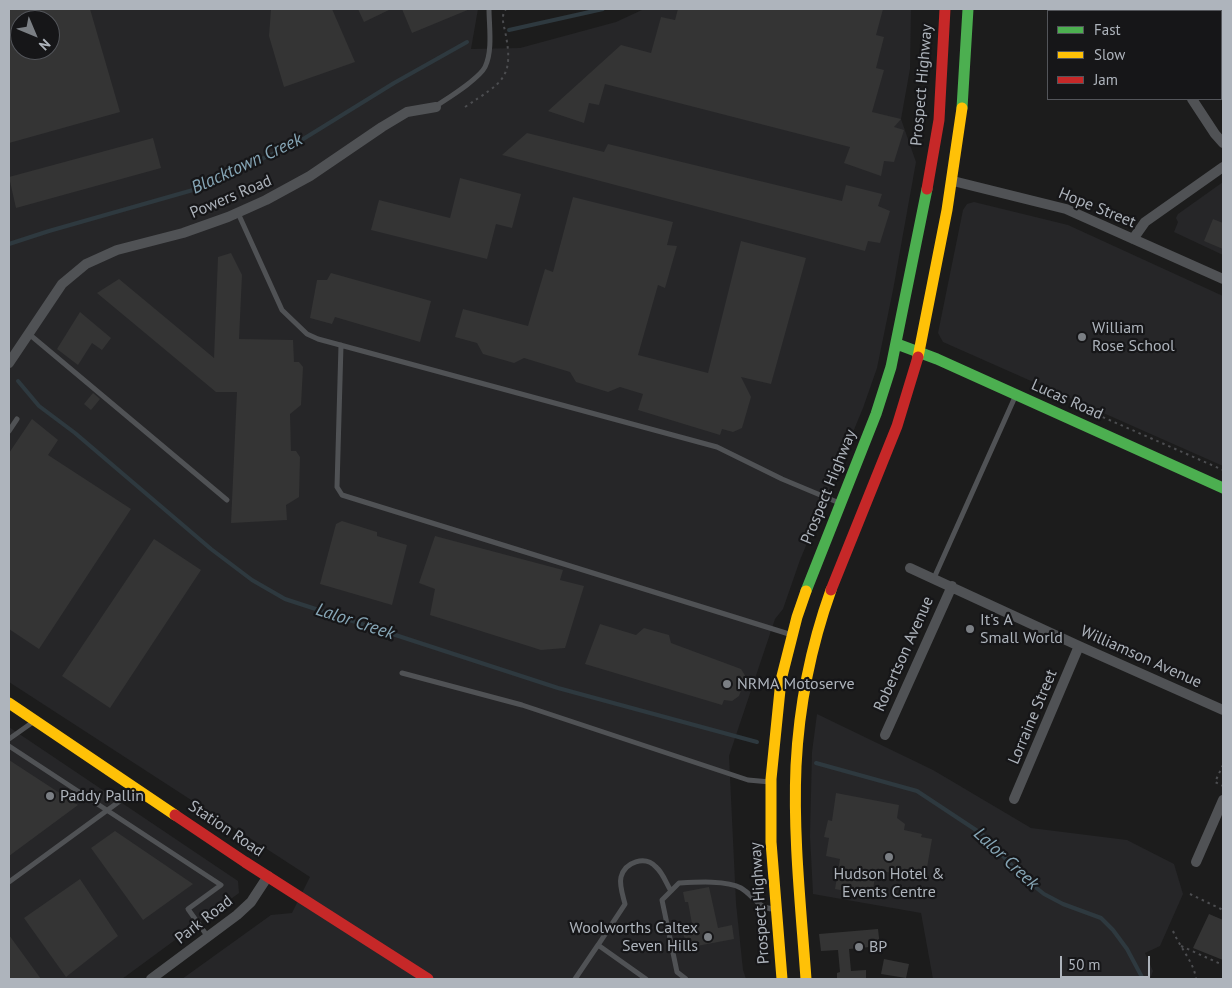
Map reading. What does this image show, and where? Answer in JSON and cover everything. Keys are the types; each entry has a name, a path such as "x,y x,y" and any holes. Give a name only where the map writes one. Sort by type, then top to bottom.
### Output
{"main road":[{"name":"Prospect Highway","path":"782,979 771,842 771,782 781,680 792,635 808,584 876,414 897,344 939,120 945,9"},
{"path":"806,979 796,847 795,784 803,698 822,616 835,579 894,434 914,374 953,181 965,88 968,9"},
{"name":"Lucas Road","path":"897,344 1016,394 1223,488"},
{"name":"Station Road","path":"9,703 268,876 428,979"}],"street":[{"path":"1193,100 1223,143"},
{"name":"Powers Road","path":"9,363 62,284 86,264 117,250 183,233 238,213 310,176 407,112 436,107"},
{"path":"1134,239 1145,222 1223,167"},
{"name":"Hope Street","path":"953,181 1066,209 1223,279"},
{"name":"Williamson Avenue","path":"910,568 1223,710"},
{"name":"Robertson Avenue","path":"885,735 952,586"},
{"name":"Lorraine Street","path":"1014,799 1079,646"},
{"path":"1196,862 1223,800"},
{"name":"Park Road","path":"151,979 251,902 268,876"}],"lane":[{"path":"436,107 478,76 484,69 488,60 489,9"},
{"path":"238,213 282,310 307,334 318,339 717,447 782,479 840,503"},
{"path":"28,333 227,500"},
{"path":"341,345 337,487 342,494 792,635"},
{"path":"934,578 1016,394"},
{"path":"9,431 17,419"},
{"path":"402,673 522,705 748,780 771,782"},
{"path":"9,740 35,720"},
{"path":"9,746 221,885 188,909 208,937"},
{"path":"9,882 137,788"},
{"path":"575,979 625,904 620,882 621,877 631,863 642,861 653,864 671,891"},
{"path":"686,979 677,972 662,900 679,883 715,882 741,888 758,904 768,909 776,909"},
{"path":"598,945 646,979"}],"path":[{"path":"465,107 495,87 504,77 509,53 502,22 506,9"},
{"path":"1070,403 1223,470"},
{"path":"1223,765 1215,782 1223,786"},
{"path":"1190,894 1223,910"},
{"path":"1173,932 1178,945 1193,966 1196,979"},
{"path":"1178,945 1223,965"}],"shaded area":[{"path":"9,9 478,9 471,49 520,48 616,22 644,9 911,9 910,69 901,119 916,162 877,368 863,408 800,560 783,609 775,619 729,756 736,903 743,970 746,979 182,979 271,915 292,913 310,877 9,682"},
{"path":"1223,182 1223,255 1174,232 1178,222 1176,218 1178,214"},
{"name":"William Rose School","path":"974,202 1068,225 1223,296 1223,466 943,342 938,333 963,210 967,204"},
{"path":"817,714 933,770 1031,828 1127,840 1174,864 1183,894 1160,946 1145,953 1153,971 1150,979 933,979 921,913 813,894 810,836 812,752"},
{"path":"9,727 238,881 239,893 122,979 9,979"}],"building":[{"path":"9,9 90,9 120,112 9,143"},
{"path":"271,9 332,9 355,62 284,87 269,36"},
{"path":"358,9 391,9 364,22"},
{"path":"402,9 470,9 412,33"},
{"path":"678,9 883,9 876,35 884,37 876,68 884,70 872,112 901,119 894,127 904,130 894,162 884,161 881,176 844,163 850,147 605,84 599,105 589,103 584,123 548,111 621,45 651,53 661,17 675,20"},
{"path":"527,133 604,152 608,144 842,201 846,185 882,194 878,206 890,211 880,243 868,241 865,251 502,155"},
{"path":"153,138 161,168 16,208 9,177"},
{"path":"460,178 521,194 512,228 496,224 487,259 371,230 379,200 450,218"},
{"path":"573,197 673,222 667,245 677,246 665,288 658,285 638,355 708,373 741,241 806,258 771,384 741,377 751,397 742,428 733,432 722,429 720,435 638,410 643,394 620,387 608,392 576,382 570,372 524,358 514,363 483,354 477,343 455,337 463,309 528,326 545,269 553,272"},
{"path":"1213,219 1223,223 1223,249 1204,241"},
{"path":"231,253 242,275 239,339 293,340 294,362 299,362 303,367 301,405 290,414 291,451 296,451 300,457 299,497 286,505 287,520 231,523 237,392 216,392 97,293 119,279 214,358 218,257"},
{"path":"331,273 431,301 420,342 335,317 332,324 310,318 317,280 327,280"},
{"path":"80,312 111,338 102,350 92,343 78,365 57,349"},
{"path":"93,393 100,399 91,410 84,404"},
{"path":"32,419 58,440 48,455 131,509 39,649 9,629 9,453"},
{"path":"342,521 377,532 377,536 407,545 392,605 320,584 336,524"},
{"path":"435,536 563,570 560,580 584,586 565,648 541,650 430,615 435,589 419,583"},
{"path":"154,539 201,570 110,708 62,676"},
{"path":"600,624 636,635 644,628 669,635 671,643 741,669 746,677 739,696 732,701 724,700 722,705 585,664"},
{"path":"9,760 78,805 9,856"},
{"path":"836,793 899,805 897,818 905,824 904,830 922,834 921,837 932,839 925,879 876,870 872,896 835,889 840,859 826,856 829,838 824,837 828,820 832,821"},
{"path":"115,831 193,884 143,920 91,848"},
{"path":"80,879 118,936 66,977 24,918"},
{"path":"709,887 718,928 732,925 734,939 686,948 683,931 693,929 688,902 685,902 683,892"},
{"path":"1209,914 1223,920 1223,960 1193,948"},
{"path":"878,929 880,946 849,949 851,971 866,970 866,979 837,979 837,973 840,972 838,950 821,951 819,934"},
{"path":"9,935 41,979 9,979"},
{"path":"884,959 909,964 906,978 881,974"}],"waterway":[{"name":"Blacktown Creek","path":"509,30 603,9"},
{"name":"Blacktown Creek","path":"9,244 200,188 300,141 394,83 467,42"},
{"name":"Lalor Creek","path":"18,381 39,406 75,433 211,549 252,580 285,599 558,688 757,742"},
{"name":"Lalor Creek","path":"816,763 917,791 982,834 1024,878 1044,894 1063,904 1101,918 1127,949 1143,979"}],"traffic: fast":[{"path":"962,108 968,9"},
{"path":"806,591 876,414 891,367 927,189"},
{"path":"897,344 937,359 1223,488"}],"traffic: slow":[{"path":"918,357 947,210 962,108"},
{"path":"806,979 797,846 796,766 807,676 831,590"},
{"path":"782,979 771,842 771,779 781,680 797,617 806,591"},
{"path":"9,703 175,815"}],"traffic: jam":[{"path":"927,189 939,120 945,9"},
{"path":"831,590 897,426 918,357"},
{"path":"175,815 428,979"}],"place":[{"name":"William Rose School","path":"1082,337"},
{"name":"It's A Small World","path":"970,629"},
{"name":"NRMA Motoserve","path":"727,684"},
{"name":"Paddy Pallin","path":"50,796"},
{"name":"Hudson Hotel & Events Centre","path":"889,857"},
{"name":"Woolworths Caltex Seven Hills","path":"708,937"},
{"name":"BP","path":"859,947"}]}
